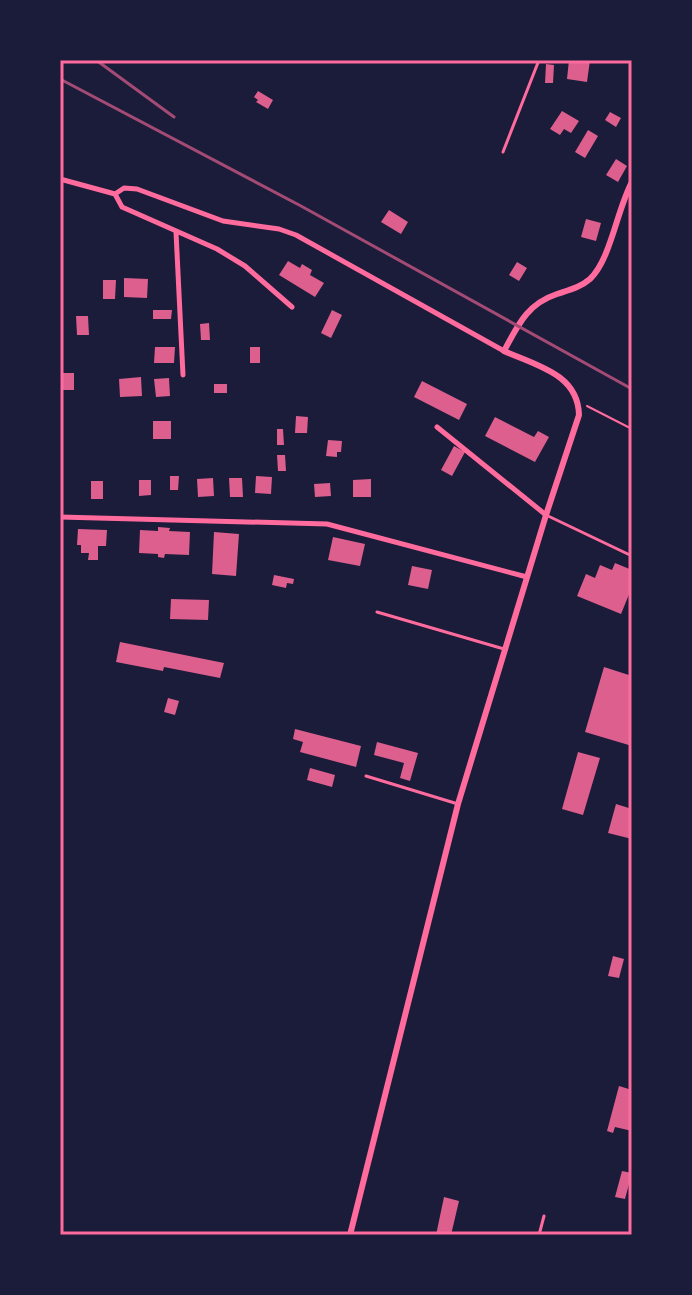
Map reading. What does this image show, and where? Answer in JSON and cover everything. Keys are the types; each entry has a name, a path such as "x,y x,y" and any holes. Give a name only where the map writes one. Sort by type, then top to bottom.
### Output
{"street":[{"path":"60,179 115,194 122,207 217,249 292,307"},
{"path":"504,351 531,307 543,299 577,288 590,280 600,267 620,206 632,182"},
{"path":"115,194 124,188 137,189 223,221 279,229 296,235 504,351 566,380 579,403 577,428 546,515 458,804 350,1235"},
{"path":"176,232 183,375"},
{"path":"437,427 546,515"},
{"path":"60,517 327,524 528,577"}],"lane":[{"path":"503,152 539,60"},
{"path":"546,515 632,556"},
{"path":"377,612 504,649"},
{"path":"366,776 458,804"},
{"path":"539,1235 544,1216"}],"path":[{"path":"579,403 597,409 632,429"}],"building":[{"path":"569,60 590,60 587,82 567,79"},
{"path":"546,64 554,65 553,83 545,83"},
{"path":"258,91 273,100 268,109 256,102 258,100 254,97"},
{"path":"562,111 579,121 571,133 564,129 560,135 550,129"},
{"path":"610,112 621,118 616,127 605,120"},
{"path":"588,130 598,136 585,158 575,152"},
{"path":"616,159 627,166 618,182 606,175"},
{"path":"389,210 408,222 401,234 381,222"},
{"path":"586,219 601,223 596,241 581,237"},
{"path":"288,261 312,270 310,275 324,283 315,297 279,275"},
{"path":"517,262 527,268 519,281 509,275"},
{"path":"124,278 148,279 147,298 124,297"},
{"path":"103,280 116,280 115,299 103,299"},
{"path":"153,310 172,310 171,319 153,319"},
{"path":"332,310 342,315 331,338 321,333"},
{"path":"76,316 88,316 89,335 77,335"},
{"path":"209,323 210,340 201,340 200,324"},
{"path":"155,347 175,347 174,363 154,363"},
{"path":"250,347 260,347 260,363 250,363"},
{"path":"63,373 74,373 74,390 63,390"},
{"path":"141,377 142,396 120,397 119,379"},
{"path":"169,378 170,396 156,397 154,379"},
{"path":"422,381 467,404 459,420 414,397"},
{"path":"214,384 227,384 227,393 214,393"},
{"path":"296,416 308,417 307,433 295,433"},
{"path":"495,417 534,437 538,431 549,437 535,462 485,436"},
{"path":"153,421 171,421 171,439 153,439"},
{"path":"277,429 283,429 284,445 277,445"},
{"path":"328,440 342,441 337,457 326,456"},
{"path":"454,446 465,452 452,476 441,470"},
{"path":"277,455 285,455 286,471 278,471"},
{"path":"170,476 179,476 178,490 170,490"},
{"path":"256,476 272,477 271,494 255,493"},
{"path":"213,478 214,496 198,497 197,479"},
{"path":"229,478 242,478 243,497 230,497"},
{"path":"371,479 371,497 353,497 353,480"},
{"path":"139,480 151,480 151,495 139,496"},
{"path":"91,481 103,481 103,499 91,499"},
{"path":"330,483 331,496 315,497 314,484"},
{"path":"158,527 190,532 189,555 165,554 164,558 158,557 158,554 139,553 140,530 158,531"},
{"path":"78,529 107,530 106,546 98,546 98,560 88,560 89,553 81,553 81,545 77,545"},
{"path":"214,532 239,534 236,576 212,574"},
{"path":"333,537 365,544 360,566 328,560"},
{"path":"615,563 632,570 632,587 621,614 577,596 586,574 595,578 600,565 612,570"},
{"path":"412,566 432,570 428,589 408,585"},
{"path":"274,575 294,579 293,584 287,583 286,588 272,585"},
{"path":"171,599 209,600 208,620 170,619"},
{"path":"120,642 224,663 220,678 116,662"},
{"path":"604,667 632,676 632,746 585,732"},
{"path":"168,698 179,701 175,715 164,712"},
{"path":"295,729 361,746 356,767 300,752 303,742 293,739"},
{"path":"377,742 418,753 410,781 400,778 404,763 374,755"},
{"path":"578,752 600,758 583,815 562,809"},
{"path":"310,768 335,775 332,787 307,780"},
{"path":"616,804 632,809 632,839 608,833"},
{"path":"613,956 624,959 619,978 608,976"},
{"path":"619,1086 632,1090 632,1131 615,1127 613,1133 607,1131"},
{"path":"622,1171 632,1173 625,1199 615,1197"},
{"path":"444,1197 459,1201 451,1235 436,1235"}],"railway":[{"path":"96,60 174,117"},
{"path":"60,79 301,206 632,389"}]}
